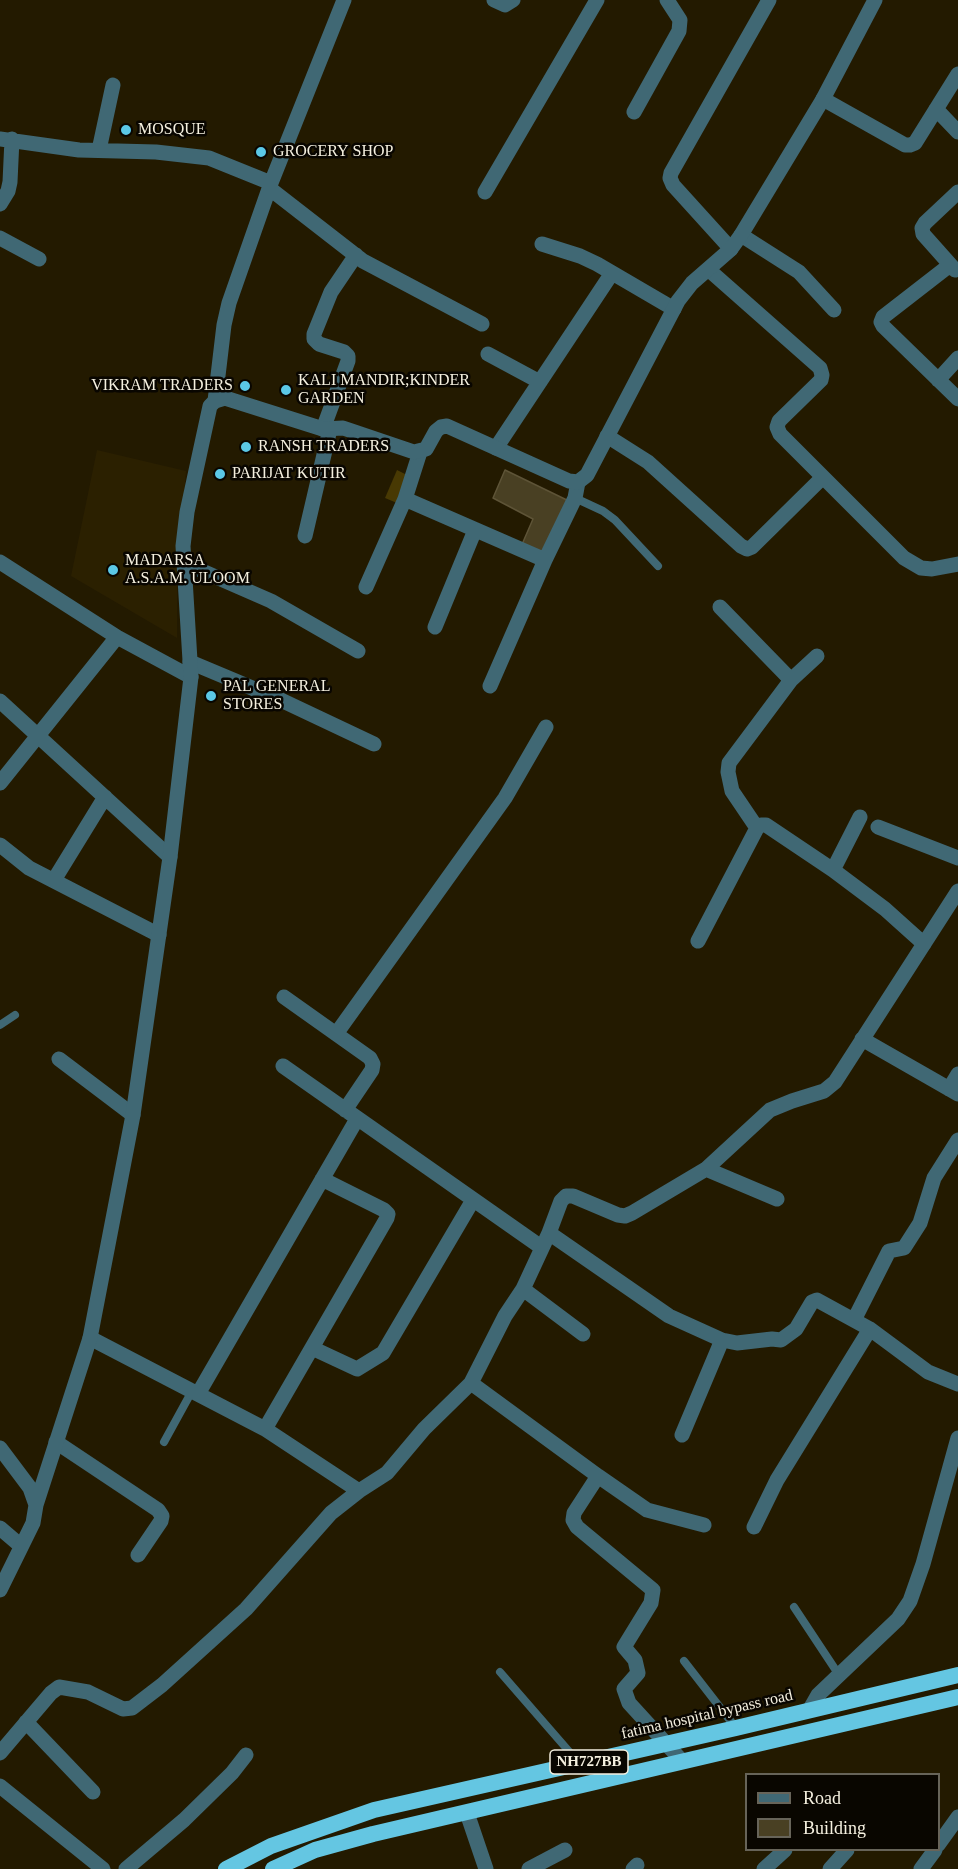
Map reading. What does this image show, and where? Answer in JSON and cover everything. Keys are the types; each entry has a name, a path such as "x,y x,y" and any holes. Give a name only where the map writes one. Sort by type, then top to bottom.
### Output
{"highway":[{"name":"fatima hospital bypass road","path":"226,1869 263,1850 374,1810 958,1675"},
{"name":"NH727BB","path":"274,1869 315,1850 373,1834 958,1696"},
{"path":"263,1850 274,1869"}],"street":[{"path":"215,401 225,316 270,186 344,0"},
{"path":"494,0 505,5 513,0"},
{"path":"485,192 597,0"},
{"path":"634,112 679,31 680,20 667,0"},
{"path":"731,249 673,185 670,178 769,0"},
{"path":"490,686 544,560 575,498 578,482 587,475 674,309 692,283 731,249 741,234 824,99 875,0"},
{"path":"824,99 905,145 915,143 958,74"},
{"path":"99,150 113,85"},
{"path":"936,109 958,132"},
{"path":"0,204 8,191 10,182 6,139 70,148 156,152 209,158 270,186 373,267 482,324"},
{"path":"958,192 922,228 923,234 954,268 883,317 881,322 883,327 958,399"},
{"path":"741,234 799,272 834,310"},
{"path":"0,238 39,259"},
{"path":"542,244 579,256 674,309"},
{"path":"304,536 326,429 348,361 348,356 344,352 319,344 314,339 314,334 331,292 356,255"},
{"path":"709,270 820,368 821,380 779,421 777,428 780,434 904,558 913,564 932,569 958,564"},
{"path":"496,448 612,273"},
{"path":"488,354 540,382"},
{"path":"938,380 958,358"},
{"path":"0,1590 33,1523 36,1505 90,1338 133,1115 170,857 191,670 183,546 187,512 210,406 215,401 225,398 326,429 343,428 414,452 426,449 436,431 447,426 569,481 578,482"},
{"path":"607,436 648,462 747,549 752,547 822,478"},
{"path":"366,587 405,500 420,452"},
{"path":"405,500 544,560"},
{"path":"435,627 475,530"},
{"path":"0,562 117,637 191,670 283,701 374,744"},
{"path":"184,563 271,601 358,651"},
{"path":"720,607 791,680"},
{"path":"0,783 117,637"},
{"path":"757,828 732,791 728,772 729,763 791,680 817,656"},
{"path":"0,701 170,857"},
{"path":"336,1034 504,798 546,728"},
{"path":"54,880 105,797"},
{"path":"833,870 860,817"},
{"path":"698,941 757,828 766,825 833,870 885,909 924,944"},
{"path":"878,827 958,858"},
{"path":"0,845 29,868 159,935"},
{"path":"0,1753 51,1693 59,1687 88,1692 123,1709 132,1708 162,1685 246,1609 331,1513 358,1491 387,1473 424,1429 471,1383 505,1316 523,1289 561,1201 566,1196 573,1196 625,1216 706,1169 770,1110 824,1091 835,1082 958,891"},
{"path":"195,1392 322,1179 372,1070 373,1064 370,1058 284,997"},
{"path":"862,1039 953,1091 958,1074"},
{"path":"59,1059 133,1115"},
{"path":"284,1066 541,1247"},
{"path":"854,1320 889,1251 904,1248 920,1223 934,1178 958,1140"},
{"path":"706,1169 777,1199"},
{"path":"265,1429 388,1214 322,1179"},
{"path":"312,1348 357,1369 383,1353 473,1200"},
{"path":"549,1233 669,1316 722,1340 737,1343 781,1340 796,1329 812,1302 817,1300 870,1329 928,1372 958,1384"},
{"path":"523,1289 583,1334"},
{"path":"753,1527 777,1480 870,1329"},
{"path":"90,1338 265,1429 358,1491"},
{"path":"682,1435 722,1340"},
{"path":"471,1383 647,1510 704,1525"},
{"path":"810,1709 818,1695 898,1619 910,1601 923,1564 958,1438"},
{"path":"56,1442 158,1510 162,1516 160,1521 138,1555"},
{"path":"0,1448 30,1488 36,1505"},
{"path":"598,1476 574,1513 573,1520 576,1527 653,1590 651,1603 624,1647 635,1660 638,1673 624,1689 629,1703 682,1761"},
{"path":"0,1528 21,1546"},
{"path":"26,1722 93,1792"},
{"path":"126,1869 184,1820 232,1773 246,1755"},
{"path":"0,1786 104,1869"},
{"path":"467,1813 486,1869"},
{"path":"940,1844 958,1817"},
{"path":"529,1869 565,1850"},
{"path":"764,1869 784,1851"},
{"path":"830,1869 843,1851"},
{"path":"921,1869 934,1851"}],"lane":[{"path":"575,498 603,511 615,520 658,566"},
{"path":"0,1025 15,1015"},
{"path":"164,1442 195,1392"},
{"path":"794,1607 839,1675"},
{"path":"684,1661 736,1728"},
{"path":"500,1672 580,1764"}],"shaded area":[{"name":"MADARSA A.S.A.M. ULOOM","path":"97,450 186,471 177,580 177,638 71,576"},
{"path":"397,470 407,475 397,503 385,498"}],"building":[{"path":"505,470 573,503 545,560 520,549 533,519 493,498"}],"place":[{"name":"MOSQUE","path":"126,130"},
{"name":"GROCERY SHOP","path":"261,152"},
{"name":"VIKRAM TRADERS","path":"245,386"},
{"name":"KALI MANDIR;KINDER GARDEN","path":"286,390"},
{"name":"RANSH TRADERS","path":"246,447"},
{"name":"PARIJAT KUTIR","path":"220,474"},
{"name":"MADARSA A.S.A.M. ULOOM","path":"113,570"},
{"name":"PAL GENERAL STORES","path":"211,696"}]}
